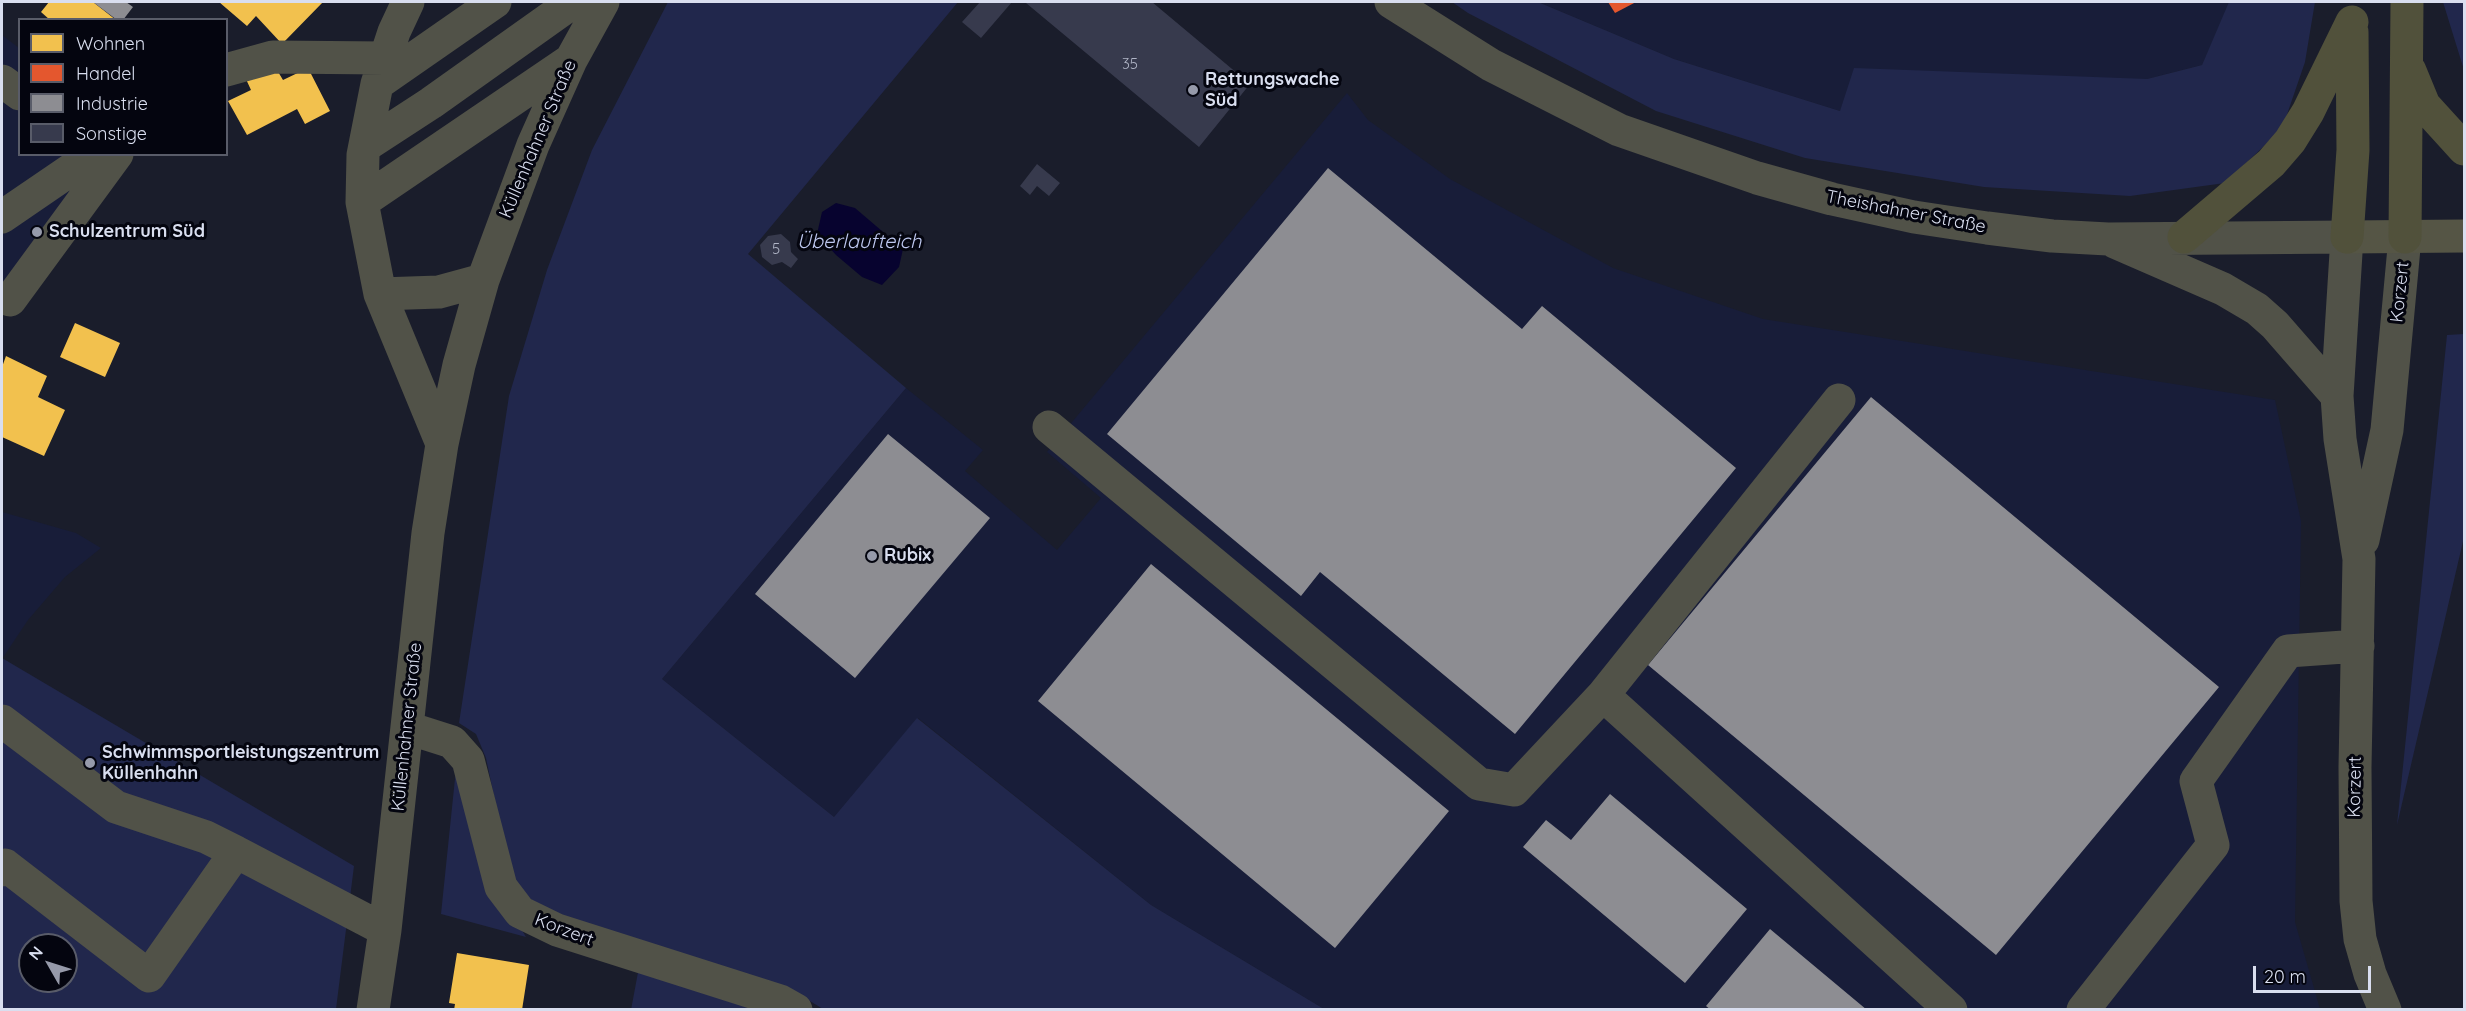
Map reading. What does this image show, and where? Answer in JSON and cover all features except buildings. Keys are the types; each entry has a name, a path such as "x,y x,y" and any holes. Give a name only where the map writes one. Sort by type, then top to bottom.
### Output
{"highway":[{"path":"2405,237 2407,2"},
{"path":"2184,237 2271,163 2290,141 2312,104 2352,12"},
{"path":"2347,237 2353,150 2352,12"},
{"path":"2406,57 2424,105 2464,150"}],"main road":[{"name":"Theishahner Straße","path":"2347,237 2464,236"}],"street":[{"path":"408,2 381,71 365,146 362,202 380,294 442,444"},
{"path":"228,69 273,57 381,71 495,2"},
{"path":"365,146 431,103 573,2"},
{"name":"Küllenhahner Straße","path":"373,1010 385,930 428,533 442,444 459,366 483,280 533,145 571,60 603,2"},
{"name":"Theishahner Straße","path":"1391,2 1491,65 1608,125 1661,146 1757,178 1832,199 1914,217 2052,236 2108,238 2347,237"},
{"path":"362,202 571,60"},
{"path":"2,81 18,93"},
{"path":"2,217 91,156"},
{"path":"10,300 116,156"},
{"name":"Korzert","path":"2347,237 2337,396 2340,439 2359,559 2354,857 2356,901 2361,939 2370,974 2385,1010"},
{"name":"Korzert","path":"2359,559 2387,430 2405,237"},
{"path":"2108,238 2223,289 2257,309 2286,337 2337,396"},
{"path":"380,294 439,292 483,280"},
{"path":"1049,427 1479,784 1514,790 1603,695 1839,400"},
{"path":"2083,1010 2213,845 2196,781 2288,651 2358,646"},
{"path":"1603,695 1952,1010"},
{"path":"2,721 116,807 206,837 385,930"},
{"name":"Korzert","path":"408,728 452,742 468,760 501,887 520,912 557,930 780,1001 796,1010"},
{"path":"2,870 5,865 149,976 236,852"}],"shaded area":[{"path":"668,2 958,2 748,254 906,388 662,679 834,817 917,718 1151,905 1324,1009 823,1009 805,998 572,922 534,902 512,882 486,758 476,734 459,723 509,396 547,270 592,150"},
{"path":"1452,2 1538,2 1674,59 1840,111 1854,68 2147,79 2202,65 2229,2 2315,2 2305,62 2282,129 2225,183 2130,196 1984,187 1805,158 1656,111 1468,13"},
{"path":"1538,2 2229,2 2229,5 2202,65 2147,79 1840,111 1674,59"},
{"path":"2443,2 2464,2 2464,70"},
{"name":"Schulzentrum Süd","path":"2,35 18,47 18,156 129,156 2,310"},
{"path":"1347,93 1368,120 1450,179 1613,268 1763,319 2275,400 2301,521 2295,922 2320,1009 1324,1009 1151,905 918,718 834,817 662,679 906,388 983,450 965,471 1057,550 1101,498 1047,452"},
{"path":"2464,334 2464,537 2397,825 2447,335"},
{"path":"2,512 76,533 101,548 65,577 28,620 2,659"},
{"name":"Schwimmsportleistungszentrum Küllenhahn","path":"2,658 354,866 336,1009 2,1010"},
{"path":"456,769 517,922 526,937 441,914"},
{"path":"639,967 760,1010 631,1010"}],"water":[{"name":"Überlaufteich","path":"836,203 855,208 903,249 899,267 882,285 862,277 836,255 817,234 822,212"}],"place":[{"name":"Rettungswache Süd","path":"1193,90"},
{"name":"Schulzentrum Süd","path":"37,232"},
{"name":"Rubix","path":"872,556"},
{"name":"Schwimmsportleistungszentrum Küllenhahn","path":"90,763"}]}
